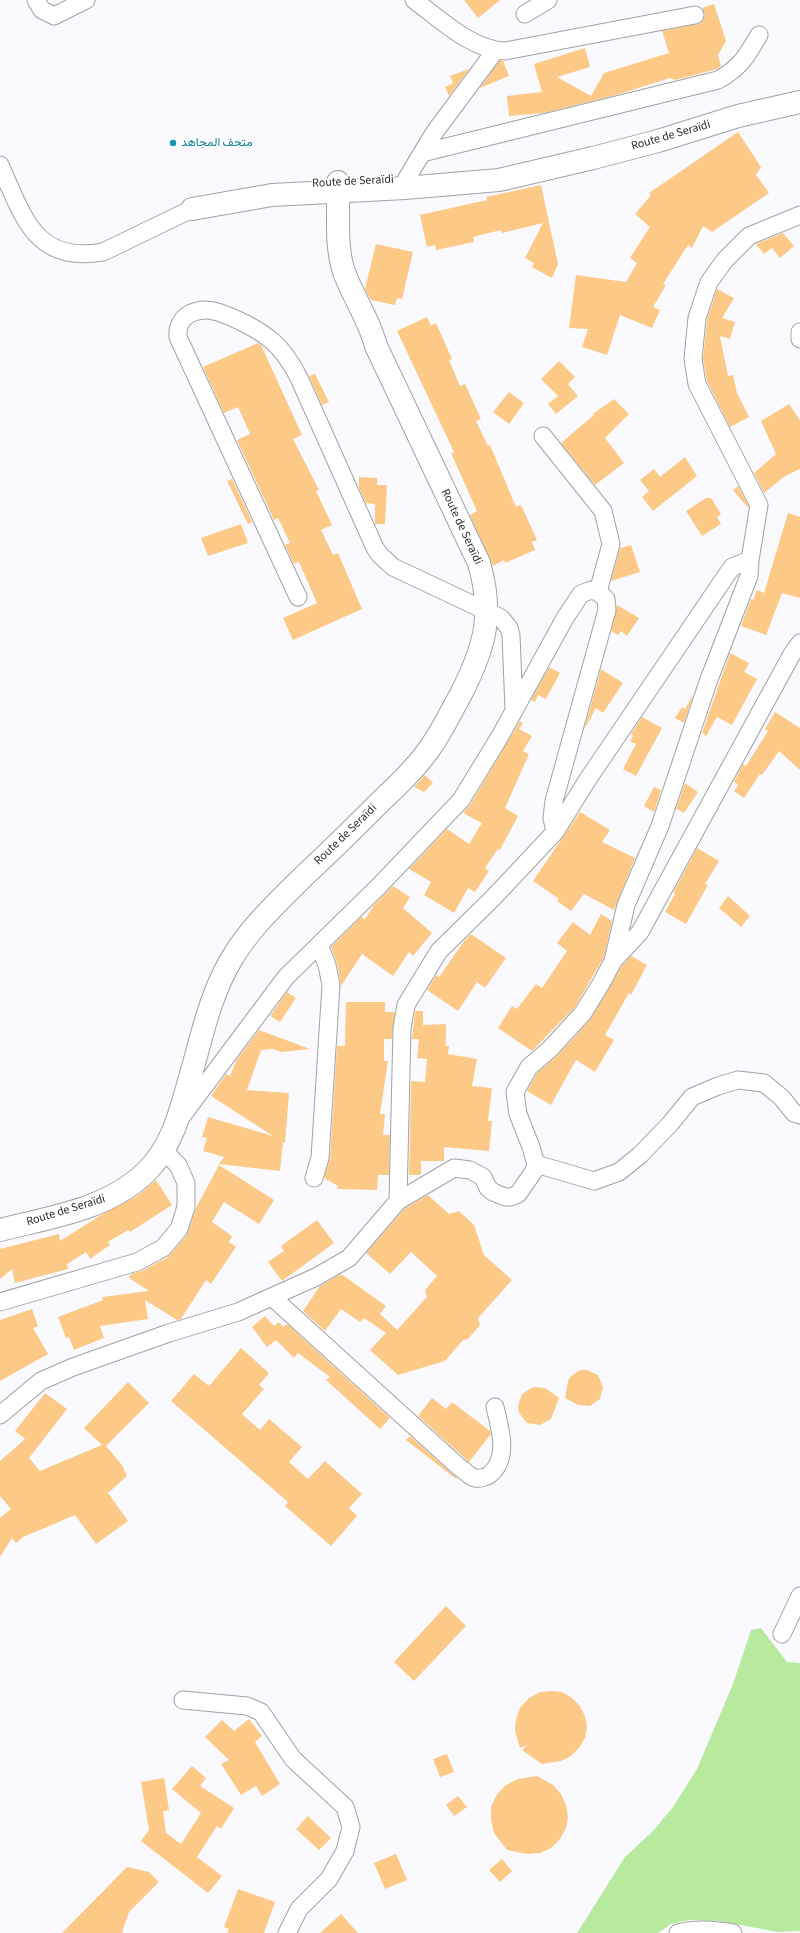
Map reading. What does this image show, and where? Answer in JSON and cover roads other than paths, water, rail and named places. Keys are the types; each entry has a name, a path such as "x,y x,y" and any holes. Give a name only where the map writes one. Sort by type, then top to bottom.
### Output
{"street":[{"path":"36,0 42,10 54,16 86,0"},
{"path":"414,0 473,42 495,51 505,51 695,15"},
{"path":"525,14 548,0"},
{"path":"422,153 718,80 740,65 748,56 759,35"},
{"path":"407,178 434,134 495,51"},
{"name":"Route de Seraïdi","path":"0,165 25,220 34,232 51,246 73,254 88,254 103,252 192,209 227,195 249,189 333,187 405,188 495,181 658,141 738,116 800,102"},
{"name":"Route de Seraïdi","path":"333,187 407,178 495,174 518,176"},
{"name":"Route de Seraïdi","path":"0,1230 104,1201 132,1184 147,1171 164,1151 179,1120 209,1009 231,960 260,920 402,780 430,749 475,667 486,630 487,611 486,593 479,563 376,346 364,331 334,270 330,253 333,187"},
{"path":"0,1415 41,1381 73,1367 169,1333 238,1312 316,1277 349,1258 398,1201 454,1168 464,1169 476,1173 483,1177 490,1190 505,1197 511,1197 518,1194 534,1171 536,1164 518,1114 515,1092 529,1067 550,1049 582,1013 602,982 613,960 626,905 660,826 708,682 749,576 750,560 759,505 697,384 694,359 697,318 709,282 734,250 749,236 800,215"},
{"path":"298,597 178,337 178,326 189,313 211,310 225,315 263,334 281,350 294,368 375,548 380,555 393,567 501,618 510,628 514,709"},
{"path":"800,332 800,339"},
{"path":"543,436 603,511 611,544 598,592"},
{"path":"398,1201 402,1028 406,1005 439,951 492,899 555,832 600,761 732,566 750,560"},
{"path":"179,1120 286,977 378,887 461,800 499,738 565,618 581,594 591,590 598,592 606,599 607,610 554,801 552,818 555,832"},
{"path":"613,960 640,932 792,654 800,643"},
{"path":"314,1178 320,1158 331,985 327,965 319,945"},
{"path":"536,1164 594,1181 619,1172 640,1156 692,1097 718,1086 738,1080 764,1082 782,1098 794,1113 800,1116"},
{"path":"0,1302 137,1262 163,1248 179,1230 186,1208 186,1183 178,1165 164,1151"},
{"path":"272,1296 459,1467 475,1478 486,1477 495,1470 501,1454 502,1436 495,1407"},
{"path":"782,1634 800,1596"},
{"path":"183,1700 247,1706 261,1712 293,1759 345,1807 351,1827 345,1851 329,1879 299,1910 287,1933"},
{"path":"678,1933 688,1930 708,1930 733,1933"}],"place":[{"name":"متحف المجاهد","path":"173,143"}]}
